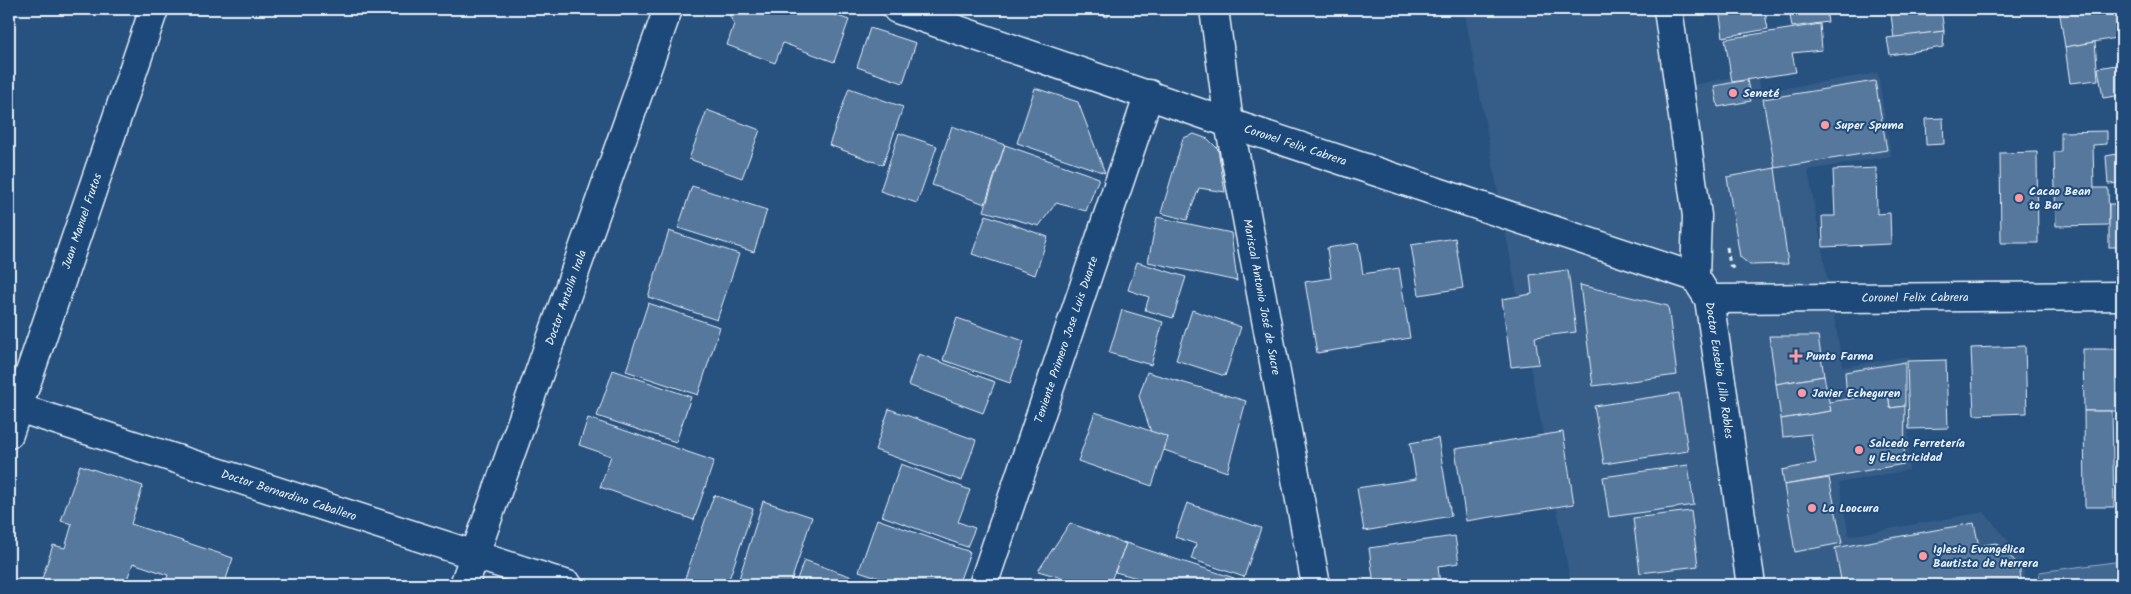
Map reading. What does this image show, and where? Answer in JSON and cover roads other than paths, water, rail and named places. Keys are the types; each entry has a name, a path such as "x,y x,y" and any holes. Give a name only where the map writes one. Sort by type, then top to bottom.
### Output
{"street":[{"name":"Juan Manuel Frutos","path":"9,434 13,406 154,9"},
{"name":"Doctor Antolín Irala","path":"464,585 668,9"},
{"name":"Coronel Felix Cabrera","path":"897,9 1229,123 1695,277"},
{"name":"Mariscal Antonio José de Sucre","path":"1214,9 1229,123 1316,585"},
{"path":"1668,9 1697,216 1695,277"},
{"name":"Teniente Primero Jose Luis Duarte","path":"983,585 1148,94"},
{"name":"Doctor Eusebio Lillo Robles","path":"1695,277 1709,299 1751,585"},
{"name":"Coronel Felix Cabrera","path":"1709,299 2122,296"},
{"name":"Doctor Bernardino Caballero","path":"13,406 568,585"}],"place":[{"name":"Seneté","path":"1733,93"},
{"name":"Super Spuma","path":"1825,125"},
{"name":"Cacao Bean to Bar","path":"2019,198"},
{"name":"Punto Farma","path":"1796,356"},
{"name":"Javier Echeguren","path":"1802,393"},
{"name":"Salcedo Ferretería y Electricidad","path":"1859,450"},
{"name":"La Loocura","path":"1812,508"},
{"name":"Iglesia Evangélica Bautista de Herrera","path":"1923,556"}]}
